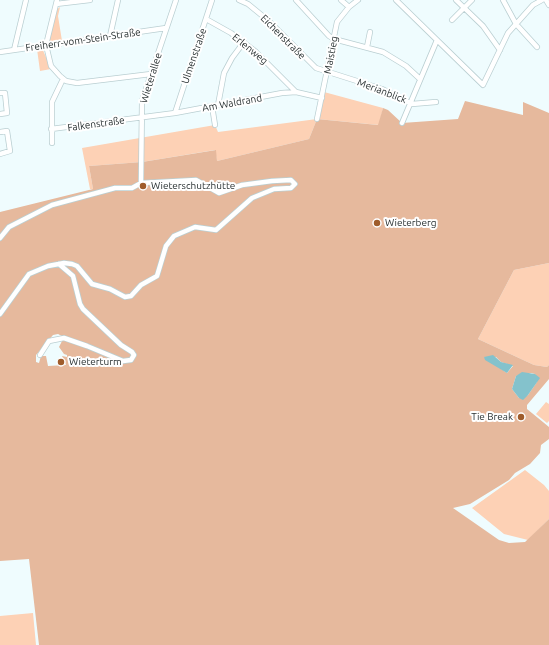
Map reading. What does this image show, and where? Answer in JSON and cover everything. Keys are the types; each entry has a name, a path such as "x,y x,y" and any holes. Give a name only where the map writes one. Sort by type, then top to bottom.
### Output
{"street":[{"path":"14,50 26,0"},
{"path":"90,0 56,2 46,45 51,66 63,79 72,83 151,74"},
{"path":"110,36 118,0"},
{"name":"Wieterallee","path":"141,184 143,98 176,0"},
{"name":"Ulmenstraße","path":"175,112 212,0"},
{"name":"Eichenstraße","path":"239,0 245,2 270,22 316,68 328,72"},
{"path":"296,0 329,36 334,39 383,52 395,58 420,79"},
{"path":"341,0 349,7"},
{"name":"Maistieg","path":"317,118 328,72 337,22 349,7 358,0"},
{"path":"396,0 483,84 508,33 533,5 542,0"},
{"path":"456,0 483,26 500,50"},
{"path":"452,20 463,7 472,0"},
{"path":"503,0 516,24 537,47"},
{"path":"546,0 549,6"},
{"name":"Erlenweg","path":"206,19 244,42 270,65 287,86 296,92"},
{"name":"Freiherr-vom-Stein-Straße","path":"0,52 166,28"},
{"path":"367,47 370,32"},
{"path":"402,123 437,40"},
{"path":"218,105 224,73 232,58 244,42"},
{"name":"Merianblick","path":"328,72 382,89 411,102 412,104 436,102"},
{"path":"52,143 52,102 63,79"},
{"path":"282,93 287,86"},
{"name":"Am Waldrand","path":"142,118 282,93 296,92 322,98"},
{"path":"0,114 7,112 2,93"},
{"path":"212,106 215,125"},
{"name":"Falkenstraße","path":"51,129 142,118"},
{"path":"0,132 7,131 10,151 0,154"},
{"path":"0,238 11,226 56,203 104,190 135,188 141,184 196,180 203,182 219,194 242,185 275,180 291,180 295,184 291,188 276,188 252,198 244,204 234,216 216,230 195,227 174,236 166,246 157,276 141,285 129,297 124,297 110,290 91,284 74,264 58,264 40,268 28,275 11,302 0,314"},
{"path":"40,355 45,345 51,340 64,338 124,361 131,360 134,355 121,345 83,309 72,274 58,264"}],"shaded area":[{"path":"60,7 58,16 62,41 49,43 56,10"},
{"path":"42,48 51,69 40,71 37,49"},
{"path":"324,92 383,108 379,125 317,119"},
{"path":"465,101 523,115 523,102 549,113 549,263 514,270 478,339 534,365 547,367 549,365 549,379 527,405 527,409 549,427 549,439 541,445 540,453 530,464 515,473 509,480 470,504 453,508 499,540 509,543 525,542 549,519 549,645 39,645 29,559 0,561 0,212 93,189 89,166 142,162 216,150 217,161 309,139 317,119 378,125 383,108 388,110 402,123 458,119","holes":["58,334 64,337 59,347 64,354 67,355 67,357 62,356 66,365 48,366 46,356 41,356 39,363 36,362 36,355 53,335","484,357 496,357 501,362 513,366 507,373","531,373 535,374 537,382 528,395 519,398 512,389 516,376"]},
{"path":"317,119 309,139 217,161 215,150 142,162 89,166 93,189 90,189 82,148 215,125 218,132"},
{"path":"549,263 549,365 547,367 534,365 478,339 514,270"},
{"path":"546,402 549,404 549,421 547,423 536,414"},
{"path":"525,470 544,485 549,491 549,519 528,540 504,534 472,508"},
{"path":"33,613 36,645 0,645 0,616"}],"water":[{"path":"493,355 501,362 513,365 507,373 485,360 484,357"},
{"path":"522,372 535,374 540,378 523,400 519,398 512,389 516,376"}],"place":[{"name":"Wieterschutzhütte","path":"143,186"},
{"name":"Wieterberg","path":"377,223"},
{"name":"Wieterturm","path":"61,362"},
{"name":"Tie Break","path":"521,417"}]}
